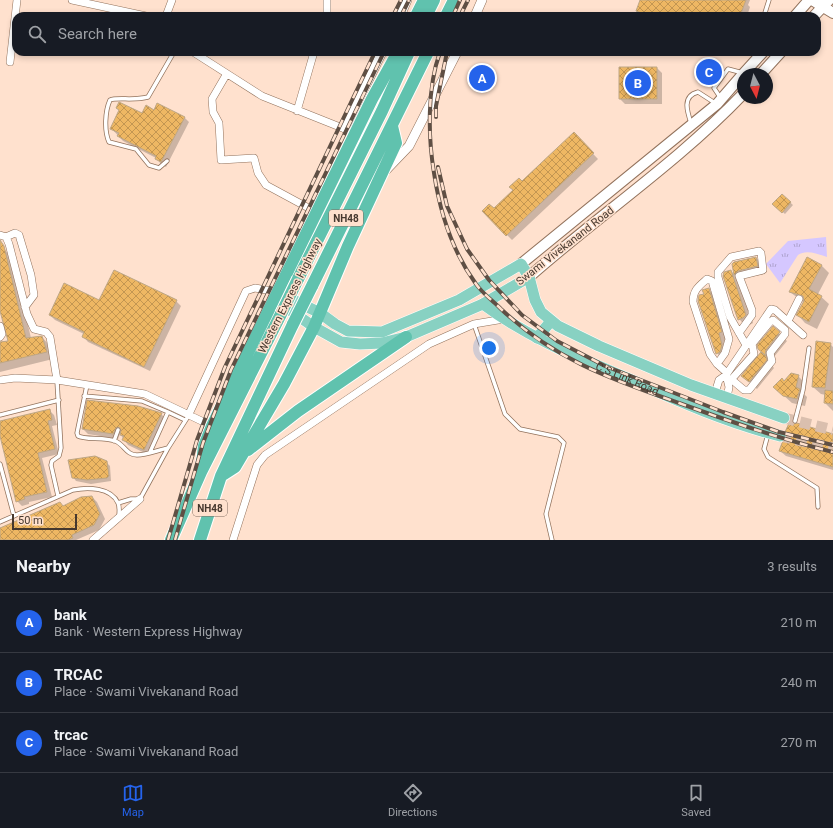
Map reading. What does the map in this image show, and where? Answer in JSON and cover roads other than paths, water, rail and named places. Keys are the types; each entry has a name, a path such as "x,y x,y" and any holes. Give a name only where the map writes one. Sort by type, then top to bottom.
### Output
{"highway":[{"path":"418,12 424,0"},
{"path":"428,12 434,0"},
{"path":"448,12 454,0"},
{"path":"202,472 204,446 212,426 316,212 350,130 396,56"},
{"name":"Western Express Highway","path":"171,540 202,472 374,126 407,56"},
{"name":"Western Express Highway","path":"200,540 221,476 293,324 426,56"},
{"path":"350,130 374,126"},
{"path":"221,476 236,466 284,384 314,327 348,246 396,142 392,126"},
{"path":"242,454 298,411 406,336"}],"main road":[{"path":"799,12 810,0 828,3"},
{"path":"828,3 833,13"},
{"path":"818,12 828,3"},
{"name":"Swami Vivekanand Road","path":"748,68 756,56"},
{"path":"766,68 777,56"},
{"name":"Swami Vivekanand Road","path":"275,295 320,313 348,331 382,332 459,300 521,264 719,102 737,81"},
{"name":"Swami Vivekanand Road","path":"275,295 314,327 341,342 360,344 382,344 406,336 483,304 529,277 639,187 714,123 737,100"},
{"name":"C S Link Road","path":"521,264 529,277 535,300 542,312 551,322 599,346 727,398 784,418"},
{"name":"C S Link Road","path":"483,304 504,319 537,338 686,404 780,436"},
{"path":"537,338 551,322"}],"street":[{"path":"16,12 17,0"},
{"path":"72,0 80,0 130,12"},
{"path":"168,12 172,0"},
{"path":"327,0 327,12"},
{"path":"402,12 407,0"},
{"path":"477,12 482,0"},
{"path":"10,62 12,44"},
{"path":"199,56 226,75 262,96 297,111 350,130 380,56"},
{"path":"297,111 313,56"},
{"path":"381,175 408,146 455,56"},
{"path":"226,75 212,99 213,112 219,123 221,160 254,158 258,173 266,185 316,212"},
{"path":"25,307 34,295 31,276 19,235 15,233 3,236 25,307 34,329 46,332 50,337 57,380"},
{"path":"739,333 752,315 752,310 739,276 763,270 761,253 759,251 731,257 718,272 718,277 730,317 739,333 746,345"},
{"path":"715,393 719,380 728,377 754,354 752,344 770,322 773,320 784,330 785,334 770,353 772,361 749,390 744,390 728,377 717,364 710,354 693,302 693,295 696,288 707,279 712,281 729,339 725,353 717,364"},
{"path":"187,417 246,291 255,288 275,295"},
{"path":"788,321 799,299"},
{"path":"727,398 728,377 746,345 772,308 804,335"},
{"path":"233,540 257,465 265,455 430,344 474,324 504,319"},
{"path":"0,326 2,334 0,337"},
{"path":"0,380 15,378 57,380 145,394 187,417 212,426"},
{"path":"93,540 140,499"}],"lane":[{"path":"765,12 769,0"},
{"path":"167,161 159,168 152,166 136,148 109,142 106,136 106,128 110,100 114,98 135,100 148,97 172,56"},
{"path":"719,102 714,88 728,70 737,71"},
{"path":"692,124 686,109 688,97 692,93 698,92 719,102"},
{"path":"474,324 505,414 520,429 558,436 564,443 546,514 552,540"},
{"path":"795,421 803,390 809,348"},
{"path":"57,380 61,452 52,461 51,465 58,496"},
{"path":"87,384 77,433 78,436 103,438 114,441 129,453 139,455 168,448"},
{"path":"113,398 116,389"},
{"path":"84,396 142,401 168,412 187,417 140,499 131,499 118,503"},
{"path":"0,415 59,400"},
{"path":"150,452 168,412"},
{"path":"114,441 118,430"},
{"path":"768,433 764,449 768,457 817,488 818,507"},
{"path":"0,464 14,516"},
{"path":"0,522 73,490 94,489 103,490 111,495 118,503 119,518"}],"tunnel":[{"path":"784,418 833,430"},
{"path":"780,436 833,448"}],"railway":[{"path":"395,12 401,0"},
{"path":"403,12 409,0"},
{"path":"455,12 460,0"},
{"path":"462,12 468,0"},
{"path":"168,540 197,440 225,367 373,56"},
{"path":"175,540 203,443 231,370 382,56"},
{"path":"439,56 433,81 430,112 432,159 437,188 448,231 460,258 481,291 521,327 563,355 585,366 630,385 718,417 775,436 833,452"},
{"path":"436,117 436,106 446,56"},
{"path":"438,167 447,206 467,249 489,280 522,315 557,341 605,366 723,412 779,432 833,445"}],"place":[{"name":"trcac","path":"709,72"},
{"name":"bank","path":"482,78"},
{"name":"TRCAC","path":"638,83"}]}
